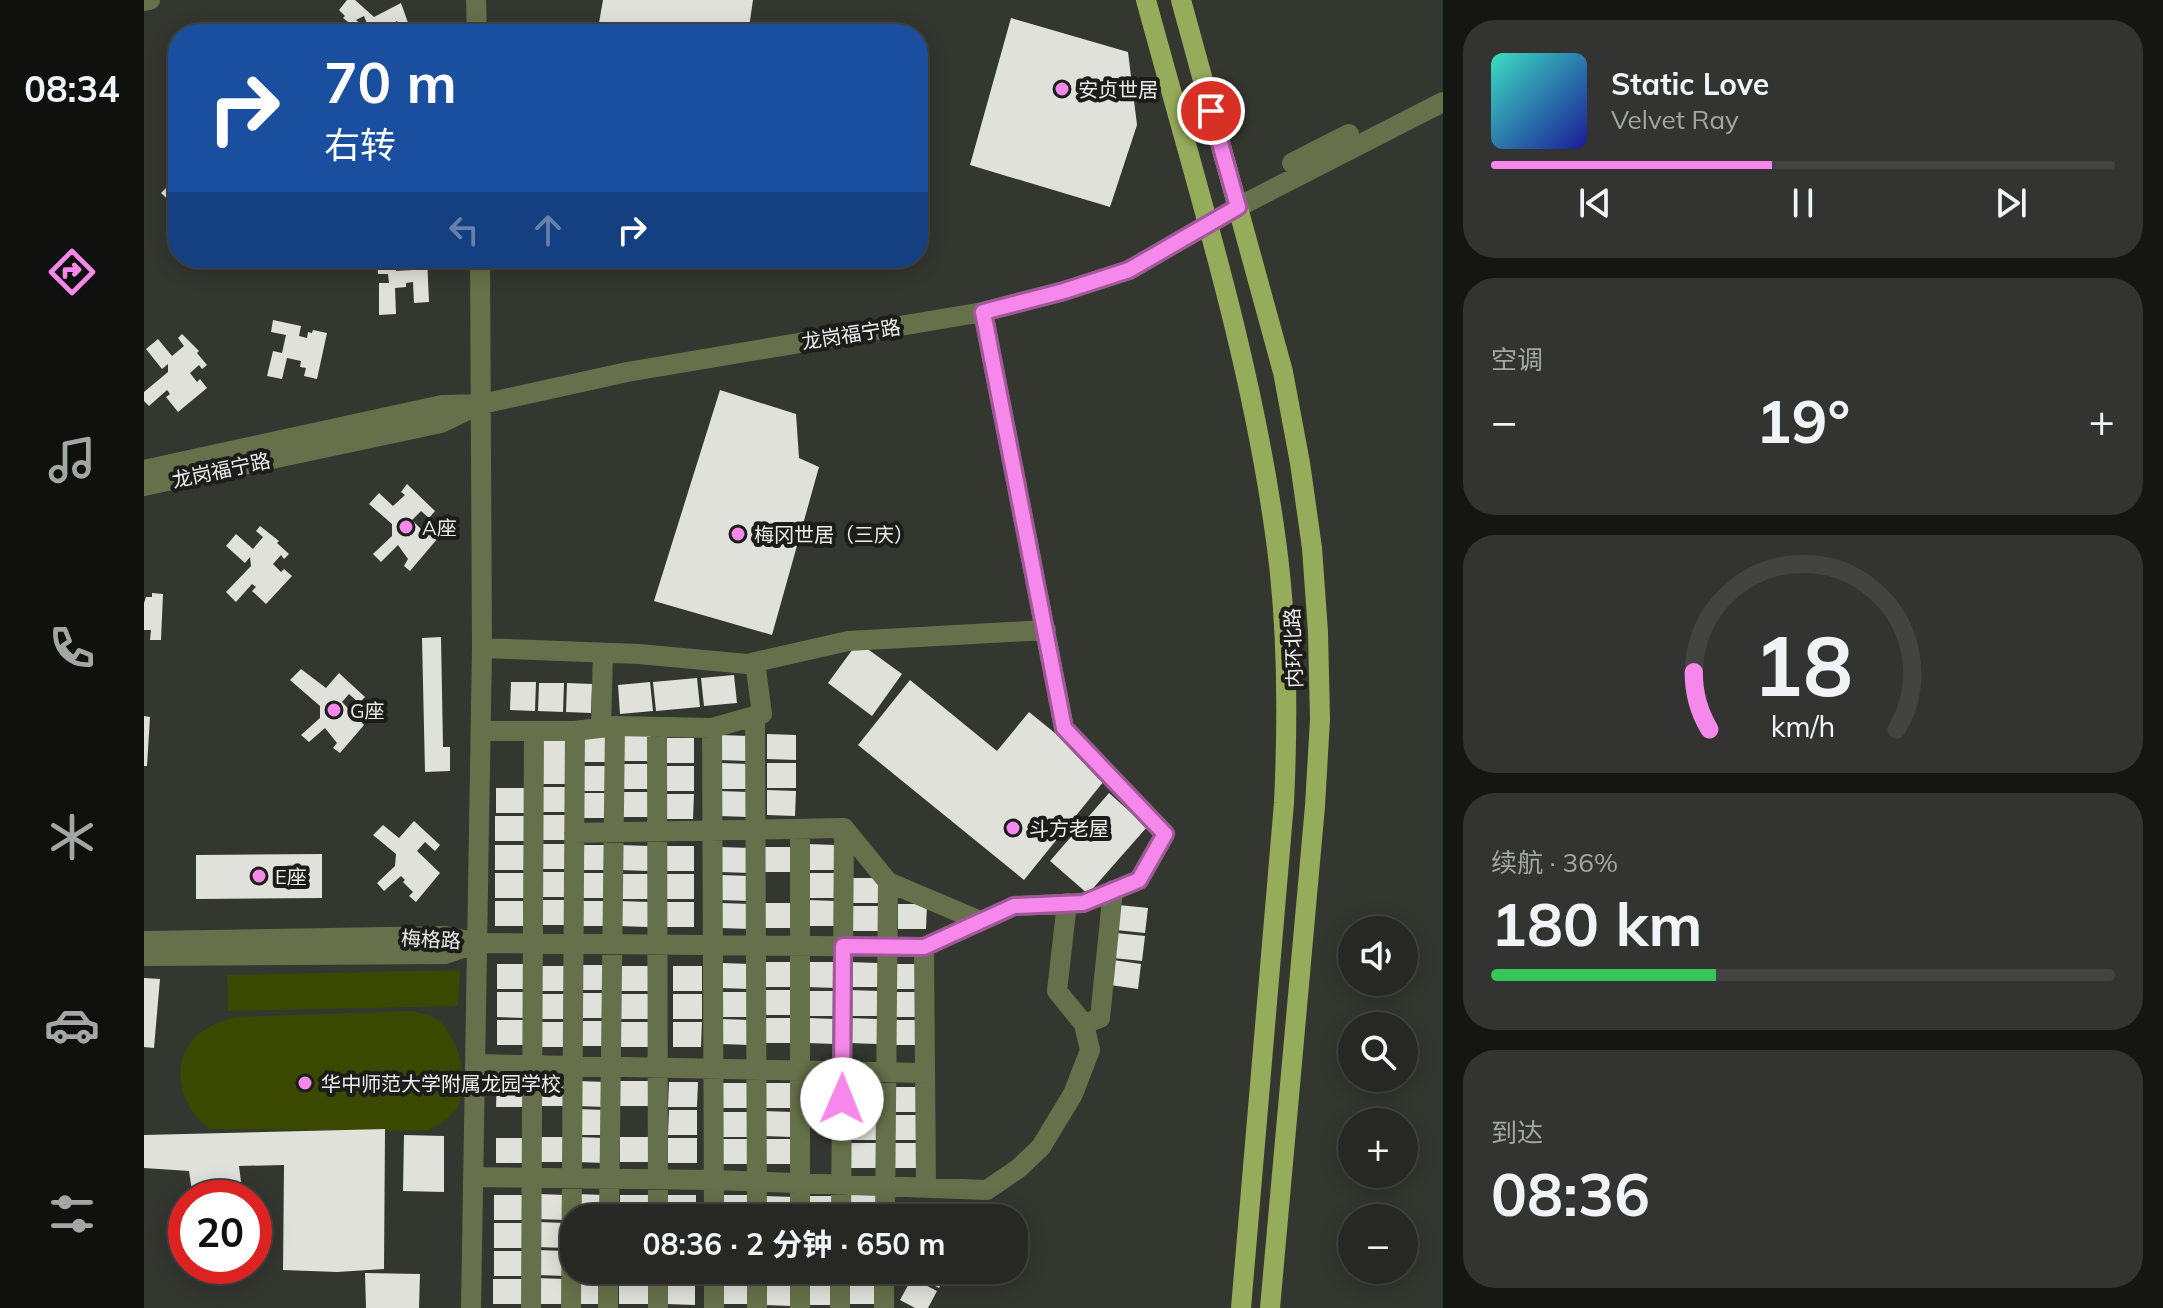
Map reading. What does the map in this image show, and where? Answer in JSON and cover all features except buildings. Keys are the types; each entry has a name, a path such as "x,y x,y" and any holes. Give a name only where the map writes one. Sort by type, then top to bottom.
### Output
{"main road":[{"name":"内环北路","path":"1146,0 1247,380 1266,468 1278,551 1287,704 1282,819 1241,1308"},
{"name":"内环北路","path":"1181,0 1283,372 1312,548 1318,632 1320,719 1315,806 1270,1308"}],"street":[{"path":"476,0 477,24"},
{"name":"龙岗福宁路","path":"144,470 442,405 482,404 627,372 983,312 1064,291 1129,270 1207,227 1236,200 1443,87"},
{"name":"龙岗福宁路","path":"1236,200 1443,102"},
{"path":"471,1308 482,648 480,268"},
{"path":"478,943 924,947 1014,906 1083,903 1139,880 1165,834 1064,728 983,312"},
{"name":"龙岗福宁路","path":"144,486 441,423 482,404"},
{"path":"482,648 747,664 848,641 1046,630"},
{"path":"603,653 614,832 609,1204"},
{"path":"481,731 712,728 762,714 755,662"},
{"path":"755,716 757,1204"},
{"path":"657,727 658,1204"},
{"path":"712,728 714,1204"},
{"path":"531,1308 534,731"},
{"path":"571,1308 575,731"},
{"path":"574,833 844,828"},
{"path":"844,828 888,882 980,921"},
{"path":"841,1204 844,828"},
{"path":"800,829 800,1204"},
{"path":"885,1204 888,882"},
{"path":"1084,1024 1100,1018 1113,890"},
{"path":"474,1177 757,1181 987,1190 1019,1168 1041,1147 1073,1094 1090,1050 1084,1024 1057,991 1067,903"},
{"name":"梅格路","path":"144,941 445,936 478,943"},
{"name":"梅格路","path":"144,956 445,954 478,943"},
{"path":"924,947 926,1188"},
{"path":"476,1064 925,1073"},
{"path":"608,1284 608,1308"},
{"path":"658,1284 658,1308"},
{"path":"714,1284 714,1308"},
{"path":"757,1284 757,1308"},
{"path":"800,1284 800,1308"},
{"path":"840,1284 840,1308"},
{"path":"884,1284 884,1308"}],"green space":[{"path":"460,970 458,1006 228,1011 227,975"},
{"path":"412,1011 440,1022 454,1042 462,1066 462,1091 458,1106 447,1119 428,1131 210,1129 185,1098 180,1072 187,1047 205,1029 220,1022 235,1017"}],"place":[{"name":"安贞世居","path":"1062,89"},
{"name":"A座","path":"406,527"},
{"name":"梅冈世居（三庆）","path":"738,534"},
{"name":"G座","path":"334,710"},
{"name":"斗方老屋","path":"1013,828"},
{"name":"E座","path":"259,876"},
{"name":"华中师范大学附属龙园学校","path":"305,1083"}],"route":[{"path":"842,1099 843,946 924,947 1014,906 1083,903 1139,880 1165,834 1064,728 983,312 1129,270 1238,207 1211,111"}]}
